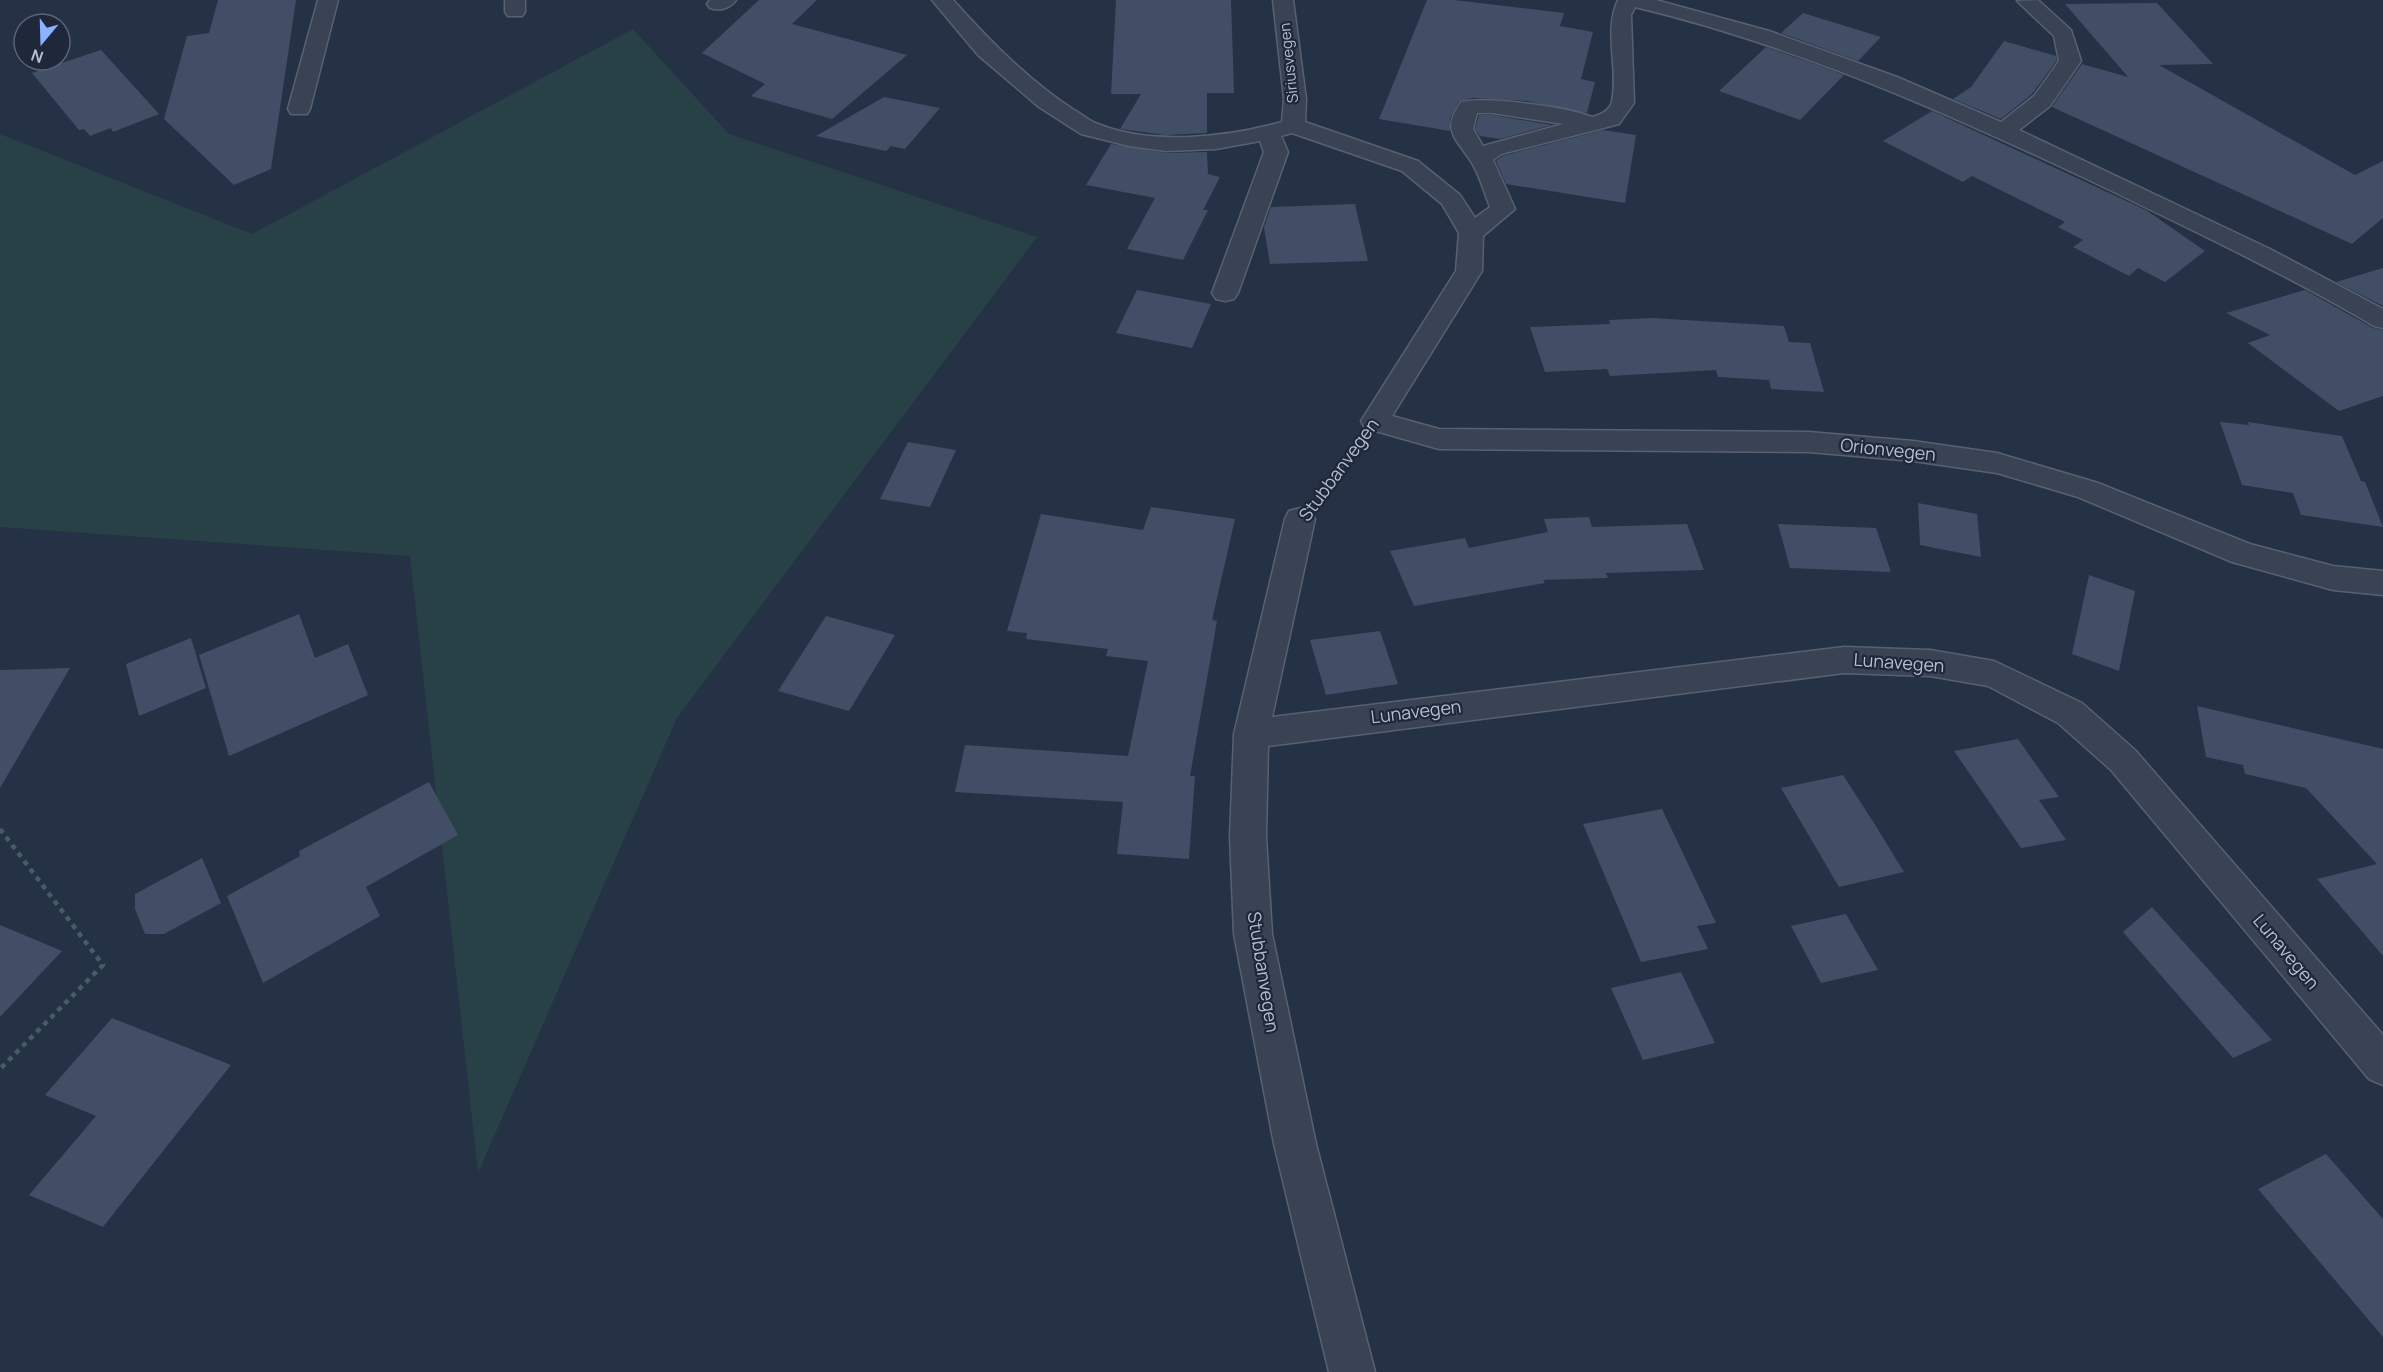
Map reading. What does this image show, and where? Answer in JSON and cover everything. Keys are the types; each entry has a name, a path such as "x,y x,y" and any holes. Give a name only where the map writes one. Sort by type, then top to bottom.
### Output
{"street":[{"path":"299,109 328,0"},
{"path":"942,0 986,50 1047,102 1089,129 1166,144 1216,142 1268,134 1293,126 1410,166 1452,200 1471,233 1503,209 1480,158 1462,136 1462,121 1469,107 1492,106 1596,123"},
{"name":"Siriusvegen","path":"1283,0 1295,99 1293,126"},
{"path":"1480,158 1493,149 1611,119 1623,103 1621,15 1629,0 1676,10 1820,56 2005,130 2329,287 2383,320"},
{"path":"2005,130 2042,100 2070,61 2064,34 2027,1"},
{"path":"1225,293 1276,152 1268,134"},
{"name":"Stubbanvegen","path":"1375,421 1469,272 1471,233"},
{"name":"Orionvegen","path":"1375,421 1439,439 1809,442 1913,451 1997,463 2088,490 2243,554 2333,578 2383,583"},
{"name":"Stubbanvegen","path":"1300,519 1251,734 1248,837 1252,934 1295,1144 1352,1372"},
{"name":"Lunavegen","path":"1251,734 1622,685 1844,660 1930,663 1994,674 2070,712 2123,760 2383,1065"}],"path":[{"name":"Stubbanvegen","path":"1300,519 1375,421"},
{"path":"0,829 103,965 0,1070"}],"green space":[{"path":"633,29 729,134 1037,237 677,718 478,1173 410,556 0,527 0,134 252,234"}],"building":[{"path":"218,0 296,0 271,169 234,185 164,119 187,36 209,33"},
{"path":"759,0 817,0 792,24 907,55 832,119 751,96 765,84 702,53"},
{"path":"1116,0 1231,0 1234,93 1207,93 1207,133 1165,135 1120,129 1141,94 1111,94"},
{"path":"1427,0 1454,0 1564,13 1560,26 1593,32 1581,79 1595,82 1587,113 1527,101 1473,98 1459,101 1450,119 1450,131 1379,119"},
{"path":"2157,3 2213,64 2159,65 2355,175 2383,161 2383,218 2352,244 2052,107 2082,64 2128,77 2065,4"},
{"path":"1803,13 1881,37 1858,61 1781,33"},
{"path":"2004,41 2056,56 2057,60 2032,94 2001,119 1953,99 1971,87"},
{"path":"1766,47 1844,75 1800,120 1719,91"},
{"path":"101,50 159,114 113,132 111,128 90,136 84,129 79,130 32,73 72,72 72,60"},
{"path":"884,97 940,108 905,149 891,146 886,151 816,136"},
{"path":"1932,111 2146,210 2205,251 2165,282 2138,268 2129,276 2073,247 2083,240 2058,227 2065,222 1972,176 1963,182 1883,141"},
{"path":"1479,115 1552,125 1500,139 1480,136 1475,129"},
{"path":"1603,130 1636,135 1625,203 1506,184 1496,161 1502,156"},
{"path":"1111,144 1166,153 1207,152 1208,174 1220,177 1203,210 1208,210 1183,260 1127,249 1155,198 1086,185"},
{"path":"1355,204 1368,261 1270,264 1264,227 1271,207"},
{"path":"2383,268 2383,306 2336,282"},
{"path":"1137,290 1211,304 1192,348 1116,333"},
{"path":"2305,290 2373,328 2383,330 2383,396 2339,411 2248,343 2270,335 2226,313"},
{"path":"1652,318 1784,326 1789,342 1810,343 1824,392 1771,389 1769,380 1718,377 1716,370 1610,376 1607,369 1545,372 1530,327 1610,324 1609,320"},
{"path":"2220,422 2249,425 2248,422 2342,436 2361,481 2365,482 2383,527 2301,515 2293,493 2242,485"},
{"path":"908,442 956,450 930,507 880,499"},
{"path":"1918,503 1977,514 1981,557 1920,545"},
{"path":"1151,507 1235,519 1212,620 1217,621 1190,776 1195,776 1189,859 1117,854 1123,802 955,792 965,745 1128,756 1148,661 1106,656 1108,649 1026,639 1027,633 1007,631 1041,514 1143,530"},
{"path":"1589,517 1592,527 1687,524 1704,570 1606,573 1608,578 1543,580 1545,583 1414,606 1390,551 1465,538 1469,548 1548,532 1544,519"},
{"path":"1778,524 1876,528 1891,572 1790,568"},
{"path":"2089,575 2135,591 2119,671 2072,654"},
{"path":"299,614 315,658 348,644 368,695 229,756 199,655"},
{"path":"826,616 895,635 849,711 778,691"},
{"path":"1380,631 1398,684 1326,695 1310,640"},
{"path":"191,638 206,688 139,716 126,664"},
{"path":"70,668 0,788 0,670"},
{"path":"2197,706 2383,749 2383,956 2317,879 2377,864 2306,788 2245,774 2243,765 2206,757"},
{"path":"2018,739 2059,797 2039,800 2066,840 2021,848 1954,751"},
{"path":"1843,775 1904,872 1839,887 1781,788"},
{"path":"429,782 458,835 366,887 380,916 263,983 227,896 300,856 299,851"},
{"path":"1662,809 1716,923 1697,926 1708,949 1641,962 1583,824"},
{"path":"202,858 221,903 164,934 145,934 135,909 135,894"},
{"path":"2152,907 2272,1040 2233,1058 2123,932"},
{"path":"1846,914 1878,970 1821,983 1791,926"},
{"path":"0,925 62,951 0,1017"},
{"path":"1681,972 1715,1043 1643,1060 1611,988"},
{"path":"112,1018 231,1065 103,1227 29,1195 96,1116 45,1095"},
{"path":"2326,1154 2383,1219 2383,1337 2258,1189"}]}
